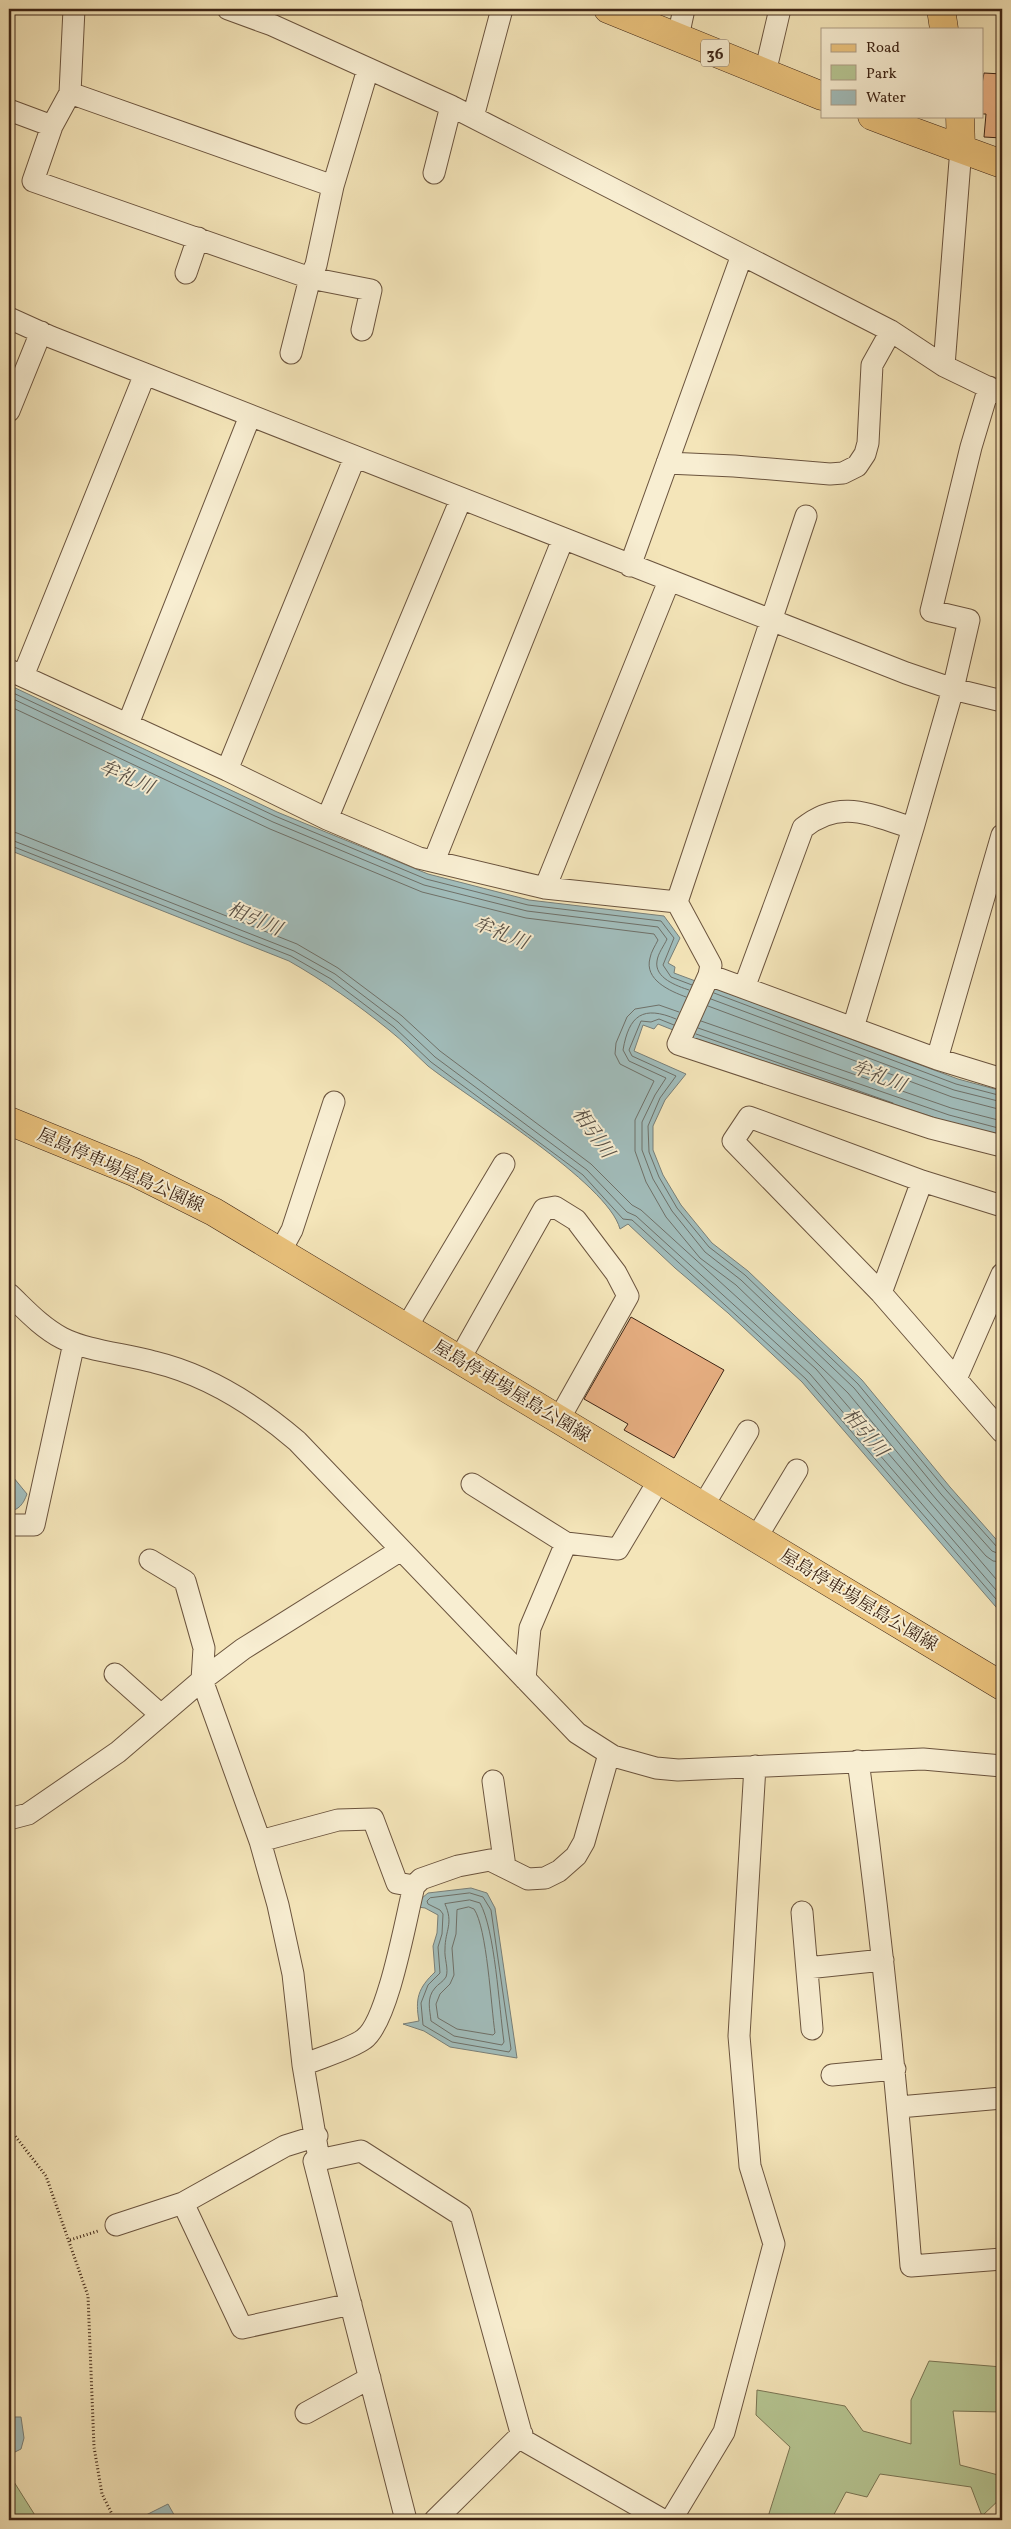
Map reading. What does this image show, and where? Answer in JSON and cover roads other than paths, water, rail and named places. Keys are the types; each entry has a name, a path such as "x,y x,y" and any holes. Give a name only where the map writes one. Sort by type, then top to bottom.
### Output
{"main road":[{"name":"36","path":"608,9 821,96"},
{"path":"941,9 944,28"},
{"path":"877,118 937,142 961,148 1002,164"},
{"path":"960,118 961,148"},
{"name":"屋島停車場屋島公園線","path":"9,1121 161,1184 214,1212 1002,1686"}],"street":[{"path":"74,9 70,93 52,126 33,181 310,278 371,290 362,330"},
{"path":"228,9 272,25 451,106 891,331 944,366 996,390 971,447 932,611 969,620 953,689 853,1028"},
{"path":"473,118 502,9"},
{"path":"678,37 684,9"},
{"path":"765,73 780,9"},
{"path":"291,353 310,278 316,265 333,186 368,68"},
{"path":"70,93 333,186"},
{"path":"434,173 451,106"},
{"path":"9,110 52,126"},
{"path":"944,366 961,148"},
{"path":"186,273 198,238"},
{"path":"630,566 742,255"},
{"path":"9,318 250,416 670,582 906,673 953,689 1002,701"},
{"path":"667,463 816,471 830,474 843,473 856,466 865,454 869,436 872,365 891,331"},
{"path":"9,411 41,332"},
{"path":"145,374 16,673 227,770 327,819 419,858 545,888 676,902"},
{"path":"128,724 250,416"},
{"path":"227,770 355,457"},
{"path":"327,819 461,499"},
{"path":"806,516 676,902 712,965 678,1044 931,1128 1002,1146"},
{"path":"434,861 563,539"},
{"path":"545,888 670,582"},
{"path":"744,988 803,828 814,819 833,811 853,811 913,828"},
{"path":"937,1059 1002,835"},
{"path":"709,975 937,1059 1002,1079"},
{"path":"280,1252 292,1230 334,1102"},
{"path":"1002,1206 922,1181 749,1117 733,1141 881,1293 1002,1432"},
{"path":"406,1328 504,1164"},
{"path":"881,1293 922,1181"},
{"path":"459,1360 544,1209 555,1206 576,1220 616,1273 628,1296 558,1420"},
{"path":"956,1378 1002,1274"},
{"path":"9,1294 46,1328 74,1342 157,1362 188,1372 246,1401 297,1441 576,1733 609,1754 634,1764 678,1770 923,1759 1002,1766"},
{"path":"9,1525 34,1525 74,1342"},
{"path":"703,1506 748,1431"},
{"path":"756,1538 797,1470"},
{"path":"472,1484 566,1543 618,1549 659,1480"},
{"path":"524,1679 530,1628 566,1543"},
{"path":"9,1819 28,1814 118,1752 161,1714 243,1648 401,1550"},
{"path":"150,1560 184,1581 204,1648 202,1680 260,1841 278,1905 293,1974 303,2065 317,2136 319,2159"},
{"path":"115,1674 161,1714"},
{"path":"303,2065 364,2039 375,2026 385,2002 414,1886 421,1878 458,1866 490,1860 528,1879 545,1878 559,1871 576,1856 584,1842 609,1754"},
{"path":"858,1762 884,1960 899,2107 911,2266 1002,2259"},
{"path":"671,2520 724,2432 774,2244 750,2166 739,2036 754,1766"},
{"path":"493,1781 505,1867"},
{"path":"260,1841 338,1820 373,1819 397,1883 414,1886"},
{"path":"802,1912 812,2029"},
{"path":"807,1968 884,1960"},
{"path":"832,2075 895,2069"},
{"path":"899,2107 1002,2098"},
{"path":"116,2225 183,2203 285,2146 317,2136"},
{"path":"406,2520 314,2160 361,2151 461,2215 523,2440 663,2520"},
{"path":"183,2203 242,2328 350,2304"},
{"path":"306,2413 370,2378"},
{"path":"435,2520 522,2434"}],"water":[{"path":"9,685 277,812 428,874 529,900 664,916 680,938 668,963 675,967 674,973 958,1079 1002,1091 1002,1140 688,1036 658,1024 654,1029 643,1025 634,1051 686,1074 665,1100 653,1126 653,1150 663,1175 681,1205 712,1243 748,1271 862,1380 950,1487 1002,1546 1002,1614 802,1382 628,1224 620,1229 610,1210 591,1189 565,1166 428,1066 377,1020 328,985 289,961 9,850"},
{"path":"9,1472 27,1494 20,1506 9,1512"},
{"path":"471,1888 487,1893 495,1908 517,2058 450,2047 424,2031 403,2024 419,2021 417,2006 419,1994 425,1983 435,1972 433,1946 437,1933 438,1915 425,1908 418,1907 422,1898 428,1893"},
{"path":"9,2417 21,2417 24,2438 21,2449 9,2455"},
{"path":"168,2504 177,2520 136,2520"}],"water label":[{"name":"牟礼川","path":"127,776"},
{"name":"相引川","path":"255,918"},
{"name":"牟礼川","path":"501,932"},
{"name":"牟礼川","path":"879,1075"},
{"name":"相引川","path":"594,1132"},
{"name":"相引川","path":"866,1432"}]}
